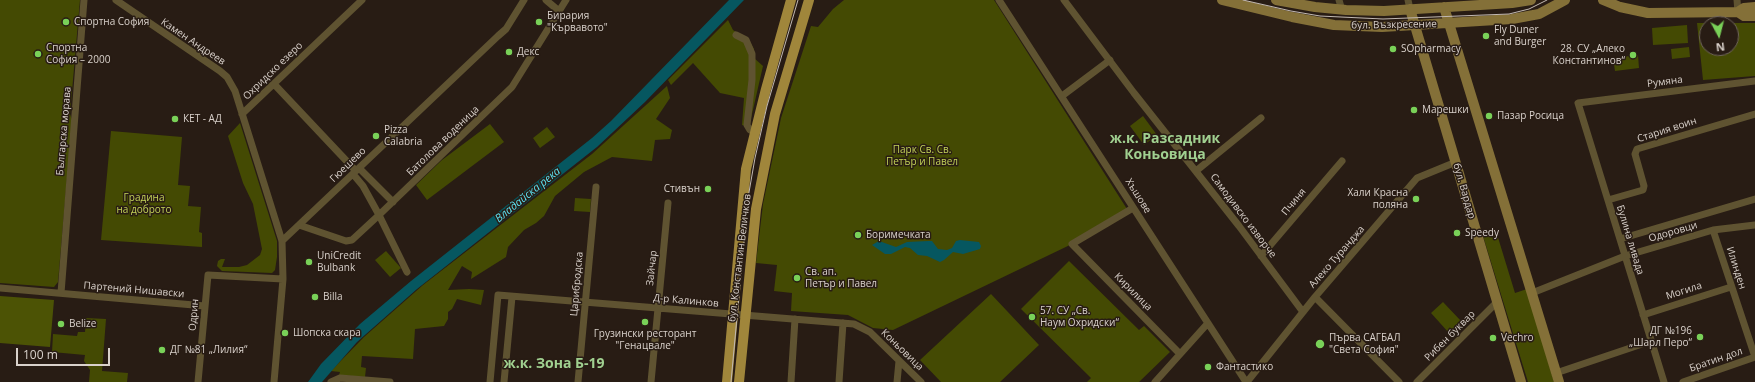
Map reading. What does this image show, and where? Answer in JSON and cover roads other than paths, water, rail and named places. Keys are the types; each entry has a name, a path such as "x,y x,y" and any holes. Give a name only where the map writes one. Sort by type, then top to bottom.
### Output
{"main road":[{"name":"бул. Константин Величков","path":"727,382 743,169 755,132 791,0"},
{"name":"бул. Константин Величков","path":"739,382 755,215 769,136 809,0"}],"street":[{"name":"Българска морава","path":"61,293 84,0"},
{"name":"Камен Андреев","path":"116,0 227,77 233,88 242,114"},
{"name":"Охридско езеро","path":"282,241 242,114 362,0"},
{"name":"Гюешево","path":"282,241 506,29 524,0"},
{"path":"546,0 559,11"},
{"name":"Батолова воденица","path":"299,226 348,241 352,240 512,87 566,0"},
{"name":"Самодивско изворче","path":"1064,0 1303,312"},
{"name":"бул. Възкресение","path":"1222,0 1334,26 1363,27 1449,24 1527,17 1539,14 1565,0"},
{"name":"бул. Възкресение","path":"1276,0 1315,7 1346,10 1409,5 1512,3 1531,0"},
{"path":"1339,0 1341,7 1346,10"},
{"path":"1603,0 1620,7 1648,13 1738,12 1744,8 1755,7"},
{"path":"1737,0 1738,12"},
{"name":"Хъшове","path":"1002,1 1133,208 1246,382"},
{"path":"1443,4 1558,378 1651,341"},
{"name":"бул. Вардар","path":"1409,5 1496,303 1521,382"},
{"path":"1738,12 1744,16 1755,16"},
{"path":"736,35 746,40 752,54 753,67 747,125 750,130 755,132"},
{"path":"1062,96 1110,60"},
{"name":"Румяна","path":"1578,103 1755,81"},
{"path":"274,84 356,171 393,202"},
{"name":"Булина ливада","path":"1578,103 1664,382"},
{"name":"Стария воин","path":"1608,200 1643,190 1644,186 1635,154 1637,149 1755,114"},
{"path":"1196,171 1260,118"},
{"name":"Пчиня","path":"1261,256 1342,161"},
{"name":"Алеко Туранджа","path":"1246,382 1315,297 1417,178 1456,162"},
{"path":"356,171 362,186 379,215 407,272"},
{"name":"Царибродска","path":"578,382 596,187"},
{"path":"1620,239 1755,199"},
{"name":"Зайчар","path":"651,382 668,203"},
{"name":"Кирилица","path":"1133,208 1072,244 1180,354"},
{"name":"Одоровци","path":"1532,293 1625,256 1713,230 1755,225"},
{"name":"Илинден","path":"1713,230 1755,357"},
{"path":"274,382 283,279 282,241"},
{"name":"Одрин","path":"198,382 208,274 283,279"},
{"name":"Могила","path":"1643,315 1731,287"},
{"name":"Партений Нишавски","path":"0,288 205,306"},
{"name":"Д-р Калинков","path":"490,382 498,296 854,324 870,332"},
{"path":"504,382 512,297"},
{"path":"1315,297 1399,382"},
{"name":"Рибен буквар","path":"1417,382 1496,303"},
{"path":"791,382 795,319"},
{"path":"839,382 843,323"},
{"path":"1155,382 1208,323"},
{"name":"Коньовица","path":"870,332 921,382"},
{"name":"Братин дол","path":"1683,382 1755,357"},
{"path":"897,382 899,361"},
{"path":"331,382 344,379 390,382"}],"water":[{"name":"Владайска река","path":"729,0 744,0 645,102 597,147 417,289 357,342 322,382 308,382 321,364 360,324 411,281 592,138 611,121"},
{"path":"879,241 896,247 907,242 932,241 938,249 947,250 952,248 956,241 979,242 981,246 980,249 963,254 953,252 940,262 927,256 918,255 910,248 905,247 891,254 885,254 872,245"}],"tram line":[{"path":"731,382 748,198 755,158 767,106 798,0"},
{"path":"1243,0 1320,16 1383,19 1509,14 1529,9 1547,0"}],"place":[{"name":"Спортна София","path":"66,22"},
{"name":"Бирария \"Кървавото\"","path":"539,22"},
{"name":"Fly Duner and Burger","path":"1486,36"},
{"name":"SOpharmacy","path":"1393,49"},
{"name":"Декс","path":"509,52"},
{"name":"Спортна София – 2000","path":"38,54"},
{"name":"28. СУ „Алеко Константинов“","path":"1633,55"},
{"name":"Марешки","path":"1414,110"},
{"name":"Пазар Росица","path":"1489,116"},
{"name":"КЕТ - АД","path":"175,119"},
{"name":"Pizza Calabria","path":"376,136"},
{"name":"Стивън","path":"708,189"},
{"name":"Хали Красна поляна","path":"1416,199"},
{"name":"Speedy","path":"1457,233"},
{"name":"Боримечката","path":"858,235"},
{"name":"UniCredit Bulbank","path":"309,262"},
{"name":"Св. ап. Петър и Павел","path":"797,278"},
{"name":"Billa","path":"315,297"},
{"name":"57. СУ „Св. Наум Охридски“","path":"1032,317"},
{"name":"Грузински ресторант \"Генацвале\"","path":"645,322"},
{"name":"Belize","path":"61,324"},
{"name":"Шопска скара","path":"285,333"},
{"name":"ДГ №196 „Шарл Перо“","path":"1700,337"},
{"name":"Vechro","path":"1493,338"},
{"name":"Първа САГБАЛ \"Света София\"","path":"1320,344"},
{"name":"ДГ №81 „Лилия“","path":"162,350"},
{"name":"Фантастико","path":"1208,367"}],"district":[{"name":"ж.к. Разсадник Коньовица","path":"1165,148"},
{"name":"ж.к. Зона Б-19","path":"554,364"}],"park label":[{"name":"Парк Св. Св. Петър и Павел","path":"922,156"},
{"name":"Градина на доброто","path":"144,204"}]}
